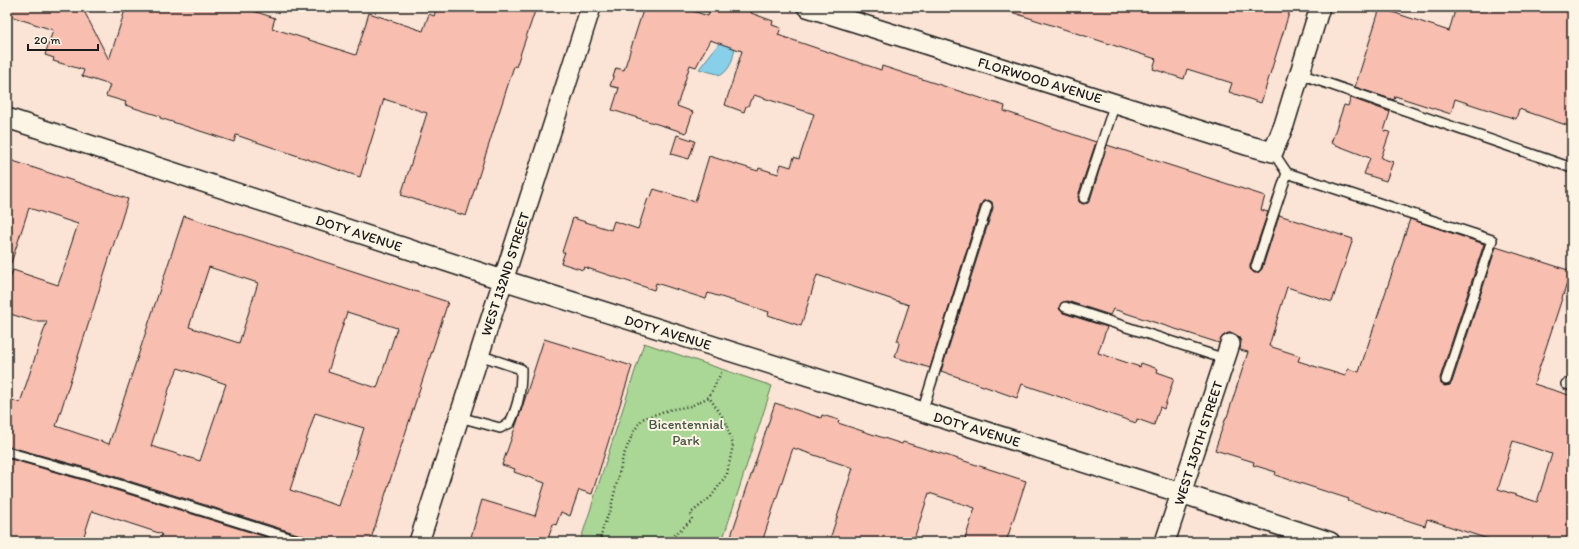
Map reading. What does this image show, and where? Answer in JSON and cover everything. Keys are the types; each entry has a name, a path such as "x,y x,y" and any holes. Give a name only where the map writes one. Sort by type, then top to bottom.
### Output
{"street":[{"name":"WEST 132ND STREET","path":"419,542 591,7"},
{"name":"FLORWOOD AVENUE","path":"807,7 1273,152"},
{"path":"1273,152 1284,124 1320,7"},
{"name":"DOTY AVENUE","path":"7,118 503,280 1181,493 1297,537 1330,542"},
{"name":"WEST 130TH STREET","path":"1165,542 1227,351"}],"lane":[{"path":"1300,74 1572,168"},
{"path":"1084,198 1115,103"},
{"path":"1273,152 1287,173 1492,240 1446,380"},
{"path":"1256,267 1287,173"},
{"path":"922,412 987,206"},
{"path":"1065,307 1227,351"},
{"path":"459,417 500,428 510,423 516,410 521,390 521,369 479,354"},
{"path":"7,452 95,477 302,542"}],"path":[{"path":"600,542 603,528 611,506 623,457 633,433 642,420 668,410 691,406 709,397 720,378 730,352"},
{"path":"672,542 672,536 692,520 691,513 711,496 727,474 733,445 726,422 709,397"}],"green space":[{"name":"Bicentennial Park","path":"644,343 772,386 722,542 580,542"}],"water":[{"path":"720,42 735,47 727,70 721,75 699,69"}],"building":[{"path":"7,7 82,7 109,60 126,7 241,7 275,18 272,28 356,55 369,13 423,31 429,14 434,16 437,7 521,7 535,11 516,67 514,66 466,216 401,195 427,113 384,99 360,177 236,135 234,142 160,118 160,116 125,105 126,102 106,96 110,85 82,76 84,70 53,61 54,58 45,55 53,30 7,15"},
{"path":"644,7 681,7 708,16 711,7 753,7 751,13 773,21 772,25 781,28 778,35 881,70 882,66 1005,106 1004,111 1096,142 1078,196 1079,202 1083,204 1088,203 1090,200 1107,145 1265,196 1261,210 1268,212 1250,265 1250,269 1254,273 1258,273 1262,269 1279,215 1353,239 1332,302 1287,287 1269,346 1300,356 1298,361 1345,376 1348,369 1359,372 1410,219 1484,244 1440,378 1441,384 1445,386 1450,385 1452,382 1496,247 1571,271 1534,384 1572,396 1572,473 1570,479 1572,479 1572,542 1497,542 1427,519 1425,526 1275,475 1276,472 1253,465 1254,462 1215,450 1248,352 1240,350 1241,341 1238,336 1233,333 1228,333 1223,336 1219,343 1113,309 1110,315 1067,301 1061,303 1059,309 1063,313 1107,327 1098,353 1140,367 1141,363 1158,369 1157,372 1174,378 1164,409 1160,407 1154,425 1137,419 1136,423 1022,384 1017,398 941,371 993,208 992,202 988,200 983,201 981,204 930,368 895,357 899,344 899,341 897,341 909,305 817,275 801,326 768,315 769,312 708,293 706,299 656,283 654,290 584,267 583,270 561,263 565,252 562,252 573,218 611,230 614,221 638,229 648,198 650,199 654,189 695,202 709,156 758,171 759,168 778,174 781,164 791,167 794,157 799,159 814,114 754,95 748,106 746,106 744,112 725,105 742,51 710,40 696,67 690,65 677,106 693,112 686,133 612,110 619,88 610,86 616,68 624,70","holes":["1513,441 1552,454 1537,502 1498,489"]},
{"path":"1009,7 1291,7 1261,103 1229,92 1232,83 1187,69 1184,79 1153,69 1156,59 1008,11"},
{"path":"1456,7 1572,7 1572,127 1519,109 1516,119 1455,99 1451,114 1395,96 1394,100 1355,87 1380,8 1449,31"},
{"path":"1351,98 1390,112 1384,131 1390,132 1381,158 1393,162 1386,181 1364,174 1370,158 1331,143 1344,105 1348,106"},
{"path":"677,135 695,141 689,159 671,154"},
{"path":"7,159 128,199 56,426 109,444 184,216 448,302 370,542 308,542 307,538 304,536 97,471 7,446 7,398 20,403 47,321 33,321 7,313 7,287 13,270 58,285 78,224 29,208 11,263 7,262","holes":["209,267 258,283 239,343 189,327","347,312 397,328 377,388 328,372","178,368 226,384 200,461 151,446 170,386","315,413 364,428 339,506 290,490"]},
{"path":"544,339 632,366 592,494 579,490 570,516 561,512 556,525 553,524 547,542 487,542 471,537 482,500 535,516 545,483 514,472 515,469 502,465"},
{"path":"775,403 821,418 822,415 839,420 838,423 902,444 903,442 1026,481 1006,542 964,542 975,508 929,493 913,542 829,542 853,468 793,448 762,542 729,542"},
{"path":"7,458 93,483 282,542 159,542 162,534 92,511 82,542 7,542"}]}
